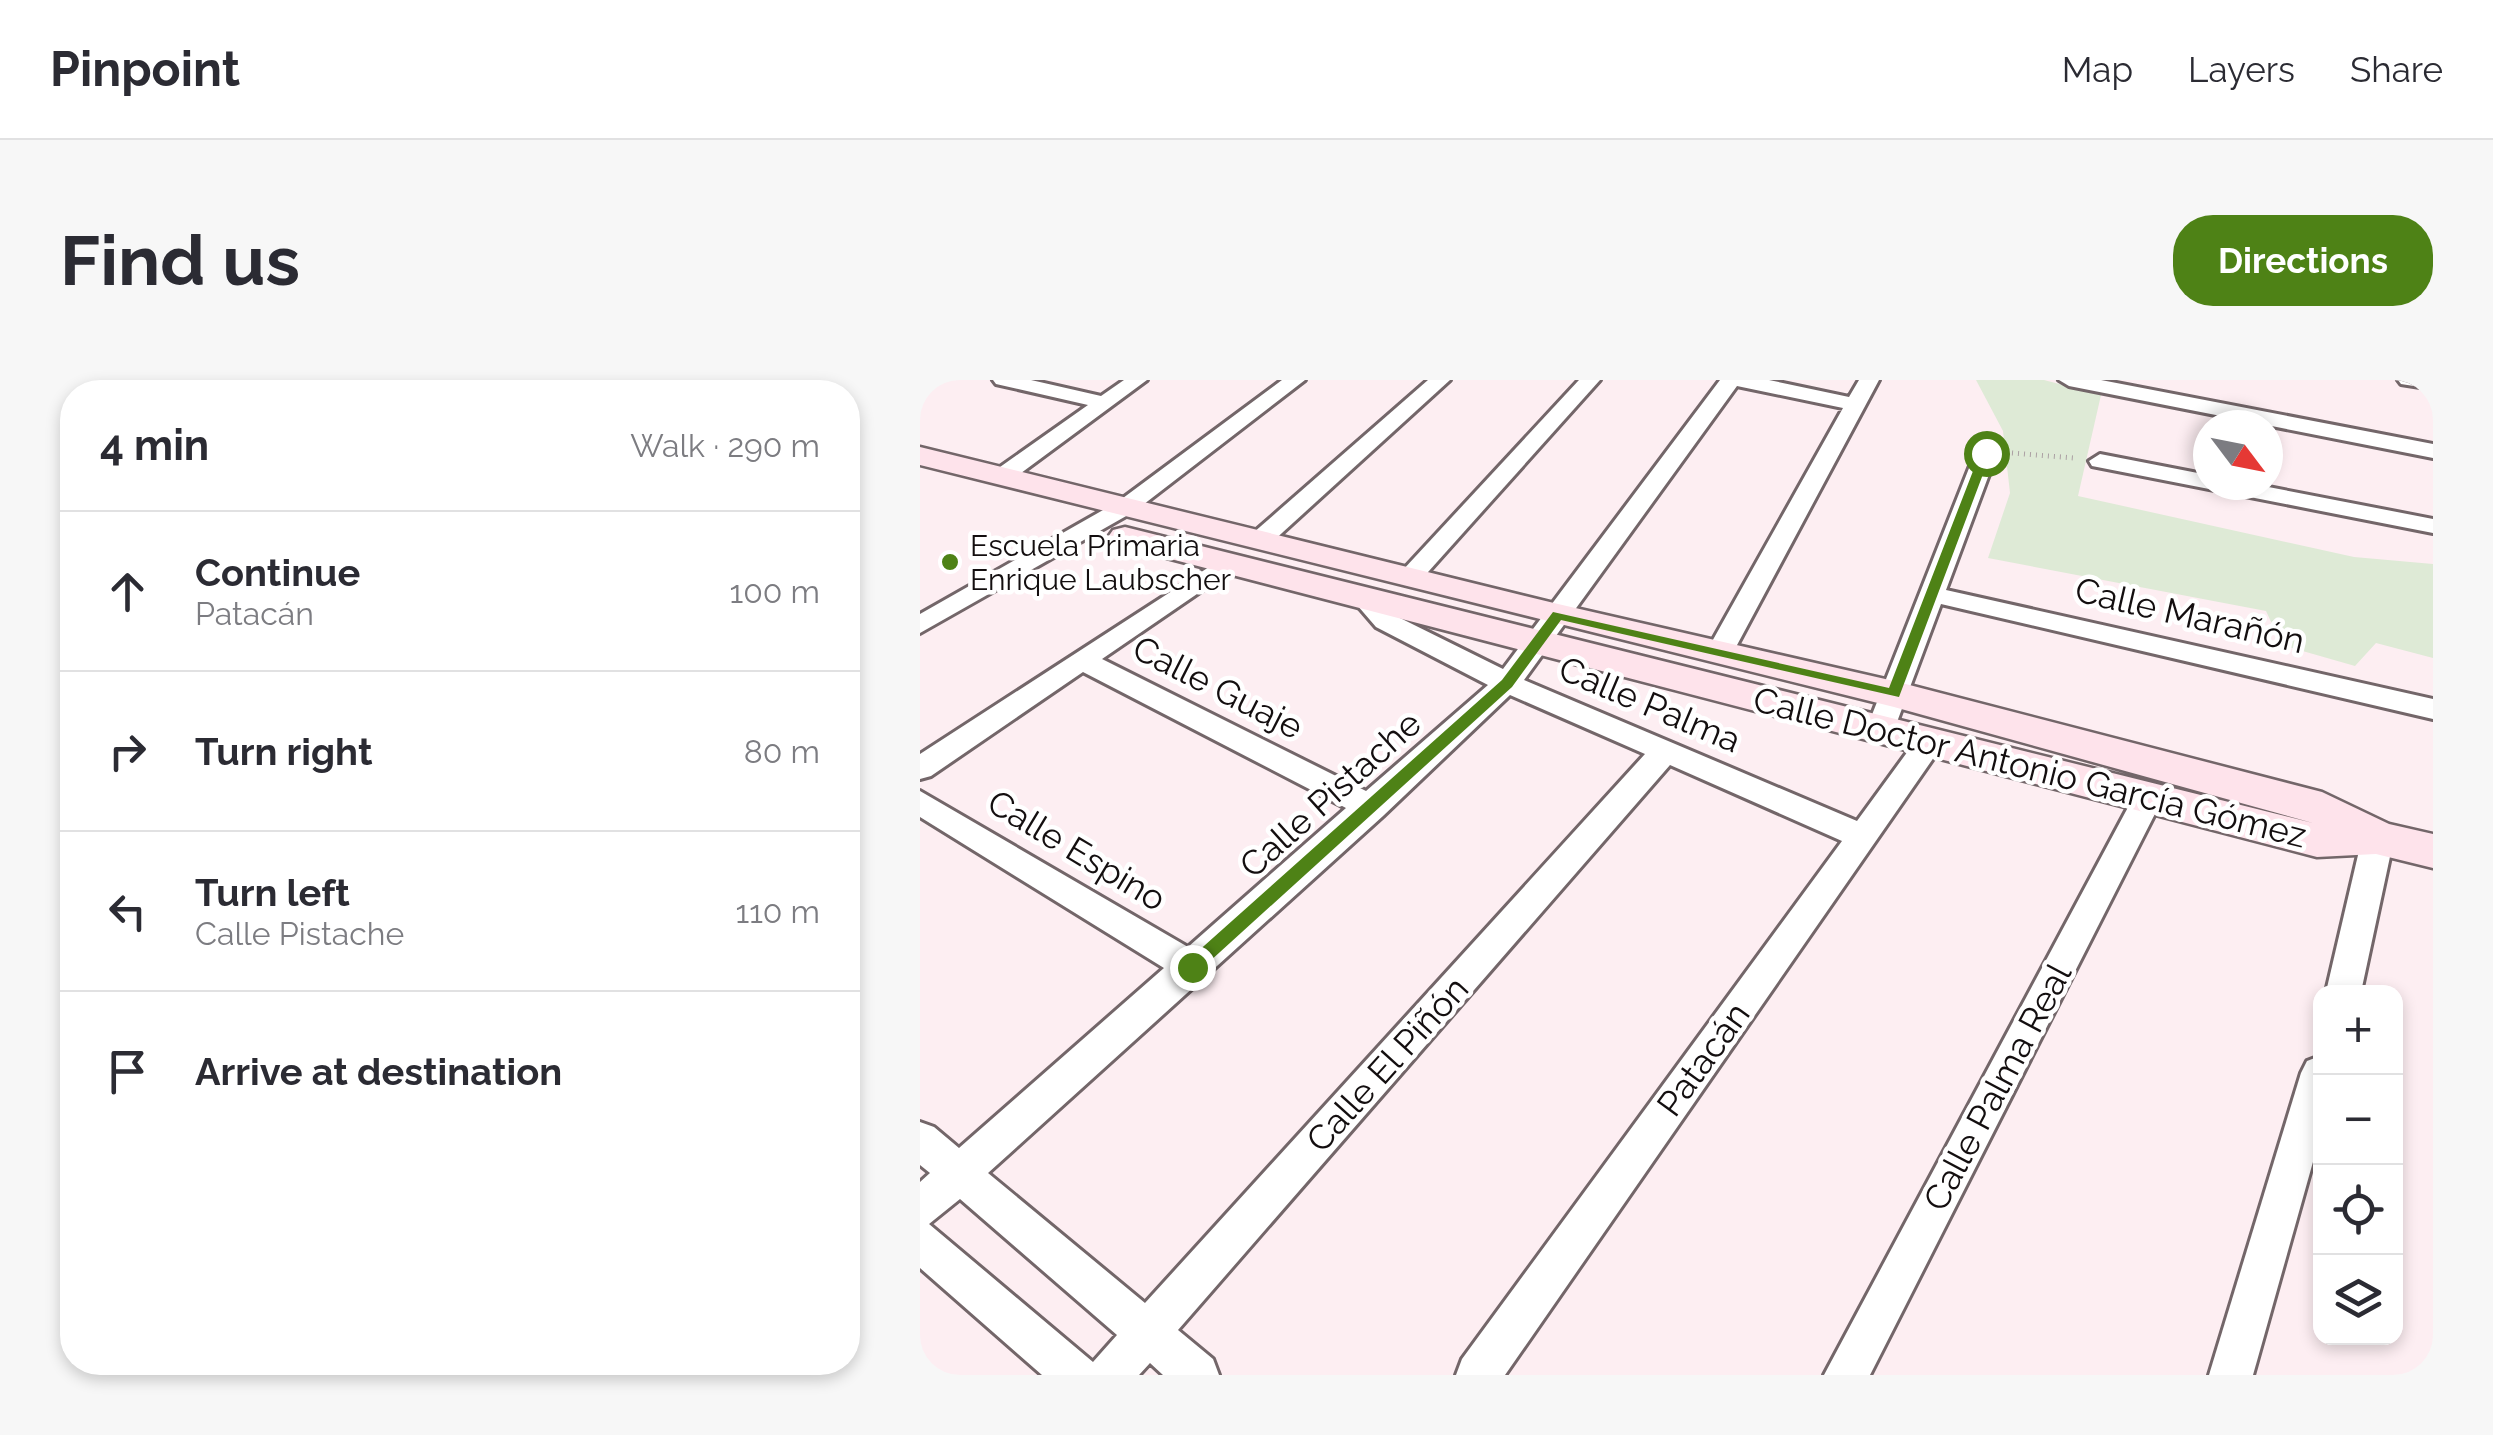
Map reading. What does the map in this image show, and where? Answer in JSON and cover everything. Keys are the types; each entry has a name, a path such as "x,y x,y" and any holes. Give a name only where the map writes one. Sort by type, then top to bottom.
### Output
{"street":[{"path":"1003,380 1106,403"},
{"path":"1001,477 1137,380"},
{"path":"920,624 1127,506 1295,380"},
{"path":"1262,538 1440,380"},
{"path":"1410,576 1590,380"},
{"name":"Calle Pistache","path":"920,1208 1507,684 1730,380"},
{"path":"1739,380 1854,404"},
{"path":"1718,654 1869,380"},
{"path":"2070,380 2433,451"},
{"path":"2408,380 2433,383"},
{"path":"1880,730 1986,453"},
{"name":"Calle Doctor Antonio García Gómez","path":"920,456 1410,576 1547,630 1880,730 2317,840 2378,838"},
{"path":"2100,461 2193,479"},
{"name":"Calle Doctor Antonio García Gómez","path":"920,484 1364,598 1547,630 1718,654 1894,694 2322,808 2378,838"},
{"path":"2283,497 2433,526"},
{"path":"920,768 1226,564"},
{"name":"Calle Marañón","path":"1930,594 2433,709"},
{"name":"Calle Palma","path":"1364,598 1385,621 1507,684 1862,836"},
{"name":"Calle Guaje","path":"1084,661 1372,808"},
{"name":"Patacán","path":"1478,1375 1928,742"},
{"name":"Calle El Piñón","path":"1110,1375 1664,752"},
{"name":"Calle Palma Real","path":"1846,1375 2148,798"},
{"name":"Calle Espino","path":"920,802 1192,967"},
{"path":"2345,985 2378,838 2433,851"},
{"path":"2231,1375 2319,1075"},
{"path":"920,1140 1197,1375"},
{"path":"920,1242 1076,1375"}],"path":[{"path":"1986,453 2031,453 2100,461"}],"green space":[{"path":"1976,380 2044,380 2101,395 2078,496 2354,557 2433,564 2433,658 2376,643 2355,666 2282,645 2266,611 1988,558 2010,493 2003,431"}],"place":[{"name":"Escuela Primaria Enrique Laubscher","path":"950,562"}],"route":[{"path":"1192,967 1507,684 1558,615 1894,694 1986,453"}]}
